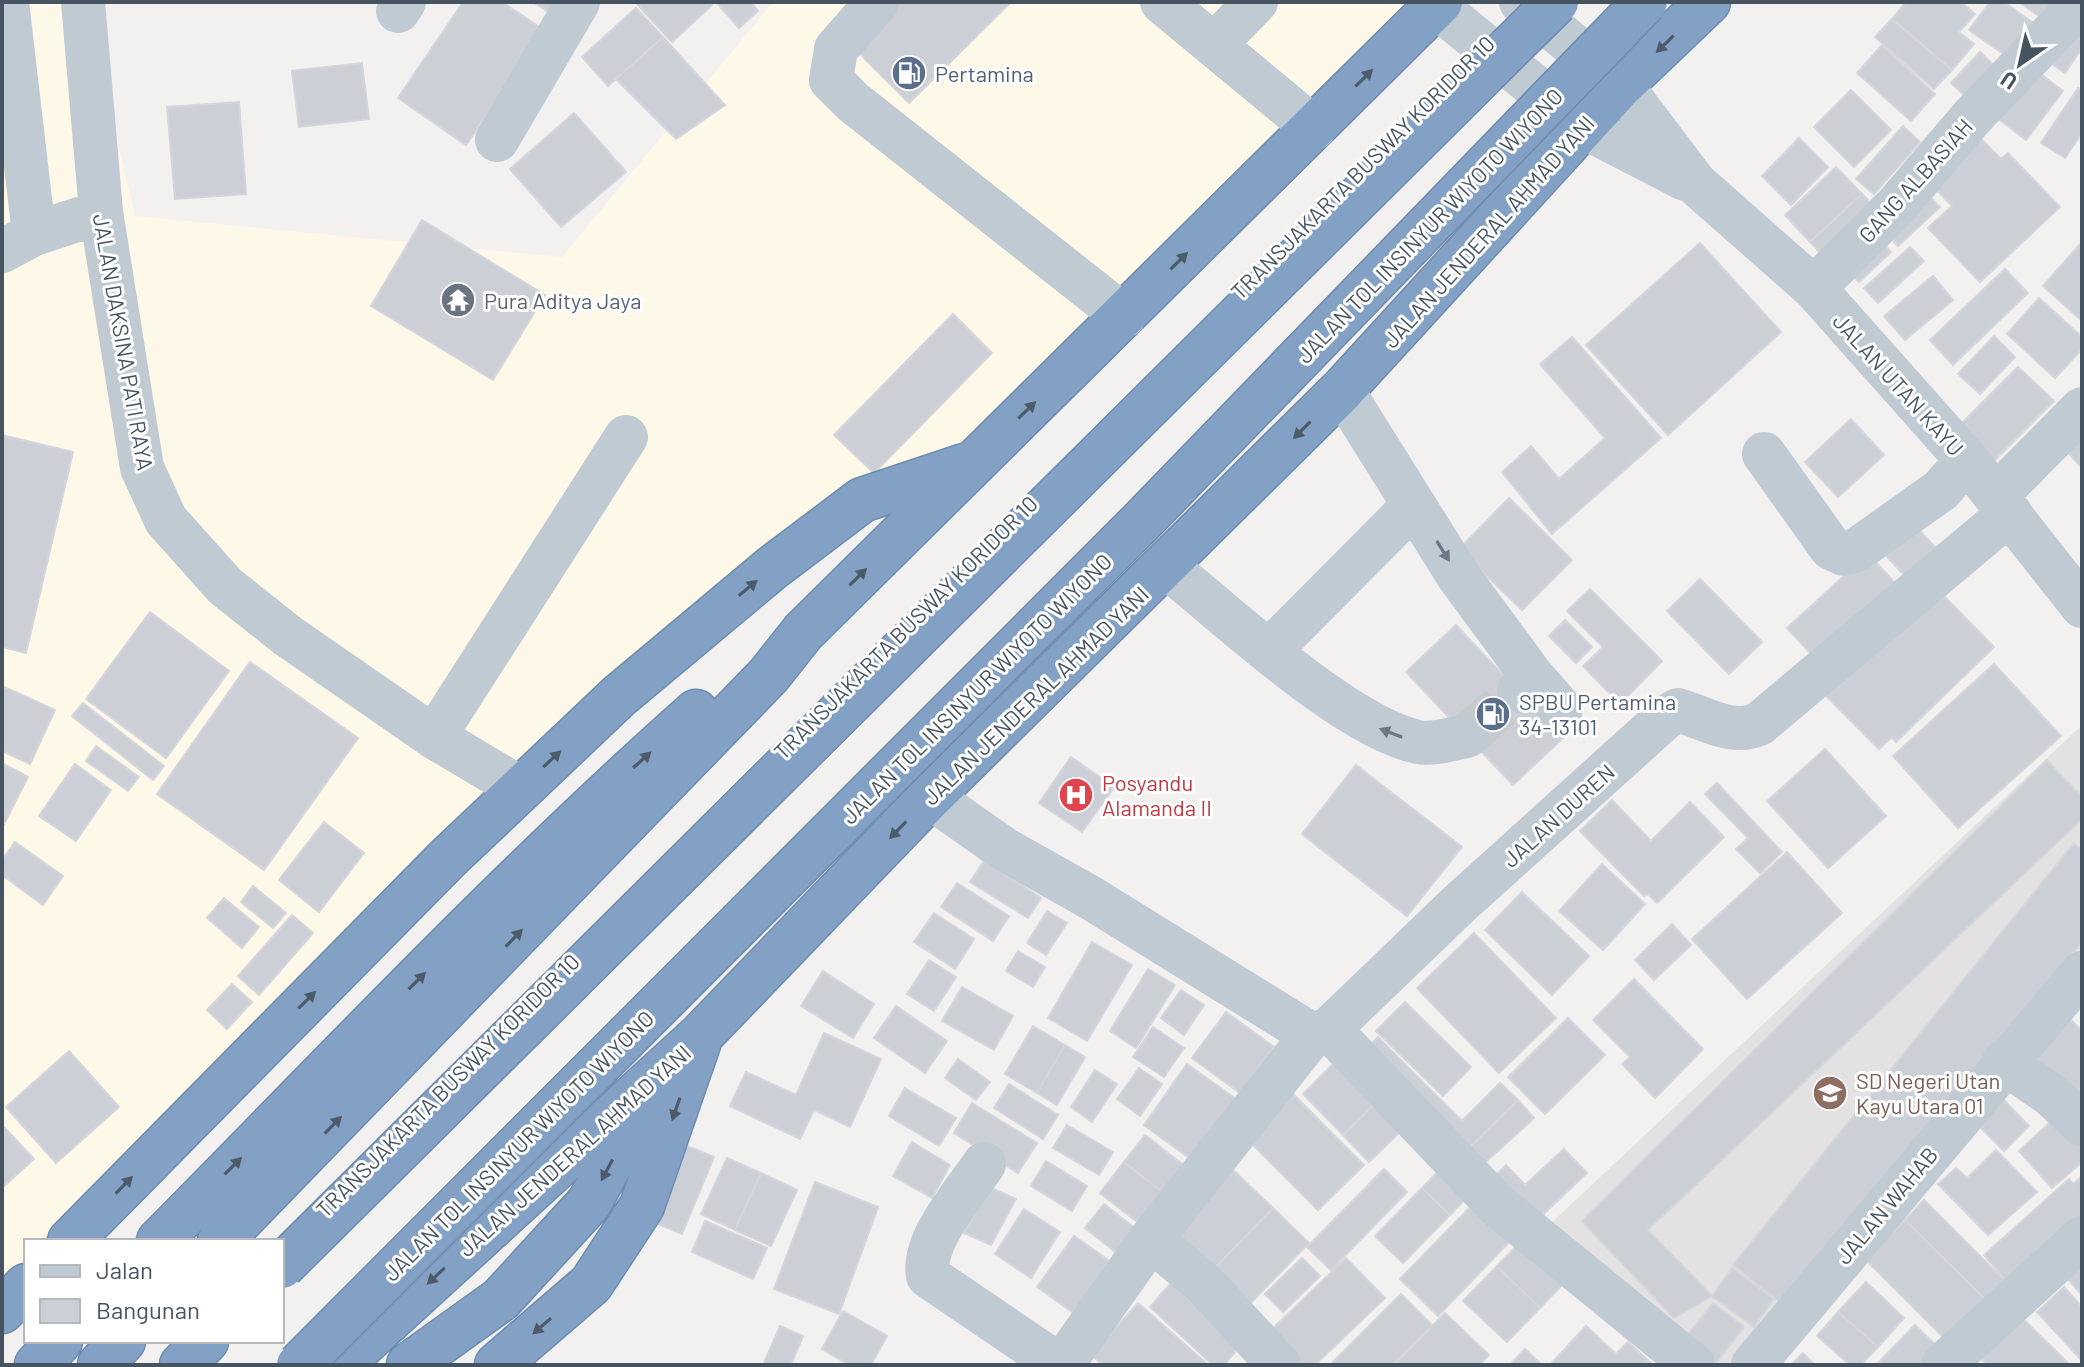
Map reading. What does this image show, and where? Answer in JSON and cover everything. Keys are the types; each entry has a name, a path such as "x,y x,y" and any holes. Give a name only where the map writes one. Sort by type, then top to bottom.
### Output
{"highway":[{"name":"JALAN TOL INSINYUR WIYOTO WIYONO","path":"299,1365 1129,535 1645,2"},
{"name":"JALAN JENDERAL AHMAD YANI","path":"340,1365 701,1035 930,797 1167,567 1342,390 1621,85 1708,2"},
{"path":"222,1239 769,675 803,632 1314,128 1436,3"},
{"path":"284,1264 1532,3"},
{"path":"72,1239 520,788 619,696 772,568 862,500 971,464"},
{"path":"161,1239 613,786 754,661 803,632"},
{"path":"497,1365 591,1284 642,1206 701,1035"},
{"path":"409,1365 501,1299 589,1203 657,1076"},
{"path":"2,1311 24,1288"},
{"path":"37,1365 58,1343"},
{"path":"100,1365 121,1343"},
{"path":"182,1365 204,1343"}],"street":[{"path":"7,2 18,243 101,212"},
{"name":"JALAN DAKSINA PATI RAYA","path":"83,2 101,212 142,468 166,520 225,586 288,636 434,737 520,788"},
{"path":"497,140 578,2"},
{"path":"877,2 836,49 831,80 853,102 1124,316"},
{"path":"1162,2 1314,128"},
{"path":"1214,45 1256,2"},
{"path":"277,1365 1208,430 1577,45 1623,2"},
{"name":"GANG ALBASIAH","path":"1814,288 1897,205 1972,117 2082,2"},
{"name":"JALAN UTAN KAYU","path":"1436,3 1534,90 1584,127 1695,183"},
{"name":"JALAN UTAN KAYU","path":"1532,3 1621,85 1695,183 1814,288 1967,460 2082,606"},
{"name":"TRANSJAKARTA BUSWAY KORIDOR 10","path":"284,1247 1482,45 1532,3"},
{"path":"1342,390 1525,684 1561,709"},
{"path":"2003,504 2082,409"},
{"path":"434,737 626,437"},
{"path":"1764,454 1831,548 1844,554 1858,549 1941,490 1967,460"},
{"name":"JALAN DUREN","path":"1061,1365 1151,1239 1320,1032 1458,905 1665,718 1678,710 1732,729 1745,730 1759,724 2003,504"},
{"path":"1270,650 1414,505"},
{"path":"1167,567 1270,650 1383,732 1422,744 1467,736"},
{"path":"930,797 1004,849 1320,1032 1496,1204 1693,1365"},
{"name":"JALAN WAHAB","path":"1753,1365 2004,1062 2082,973"},
{"path":"2004,1062 2051,1095 2082,1124"},
{"path":"984,1164 930,1246 925,1264 928,1276 1061,1365"},
{"path":"1943,1365 2082,1238"},
{"path":"1151,1239 1205,1285 1279,1365"},
{"path":"166,1365 188,1343"}],"shaded area":[{"path":"2,2 85,2 135,216 562,257 773,2 1441,2 971,464 862,500 706,623 71,1239 24,1239 24,1287 2,1309"},
{"name":"SD Negeri Utan Kayu Utara 01","path":"2082,725 2082,960 1737,1365 1705,1365 1548,1226"}],"building":[{"path":"463,2 502,2 544,30 466,145 398,98"},
{"path":"533,2 555,2 549,12"},
{"path":"635,2 708,2 712,5 672,42"},
{"path":"716,2 751,2 758,11 739,28"},
{"name":"Pertamina","path":"895,2 1011,2 909,103 849,43"},
{"path":"1906,2 1961,2 1975,14 1959,32 1974,44 1952,70 1892,19"},
{"path":"1990,2 2004,2 2032,22 2008,57 1969,30"},
{"path":"2019,2 2055,2 2043,19"},
{"path":"636,8 663,37 608,86 582,57"},
{"path":"1892,19 1952,70 1934,89 1875,37"},
{"path":"2082,31 2082,48 2065,73 2044,58"},
{"path":"663,37 725,105 676,139 616,79"},
{"path":"1882,45 1935,94 1911,121 1857,73"},
{"path":"1980,52 2004,75 1975,105 1951,83"},
{"path":"362,63 369,119 299,127 292,71"},
{"path":"2031,67 2063,91 2026,140 1995,116"},
{"path":"2078,88 2082,90 2082,133 2065,158 2041,143"},
{"path":"1851,90 1891,130 1854,167 1814,127"},
{"path":"239,102 246,194 175,199 167,107"},
{"path":"574,113 626,172 561,227 510,169"},
{"path":"1903,126 1920,142 1874,194 1856,179"},
{"path":"1978,136 2001,159 2008,153 2060,207 1980,282 1928,228 1952,206 1929,182"},
{"path":"1799,138 1828,167 1791,205 1762,176"},
{"path":"1836,167 1862,194 1810,242 1785,215"},
{"path":"1925,192 1940,207 1898,246 1884,231"},
{"path":"1862,194 1882,215 1831,264 1810,242"},
{"name":"Pura Aditya Jaya","path":"422,220 545,295 493,380 371,306"},
{"path":"1878,237 1891,252 1859,282 1845,267"},
{"path":"2082,242 2082,321 2043,286"},
{"path":"1700,243 1781,332 1668,435 1586,345"},
{"path":"1910,247 1924,261 1878,303 1864,288"},
{"path":"2005,269 2028,293 1953,365 1930,340"},
{"path":"1933,276 1953,300 1905,340 1884,316"},
{"path":"2039,298 2082,337 2082,349 2055,378 2007,334"},
{"path":"953,314 992,353 874,473 834,435"},
{"path":"1994,336 2015,357 1980,394 1958,374"},
{"path":"1572,337 1661,438 1552,534 1502,472 1531,446 1559,479 1605,438 1540,364"},
{"path":"2018,367 2054,401 1991,464 1955,430"},
{"path":"1851,419 1884,455 1838,497 1805,462"},
{"path":"2082,424 2082,468 2060,444"},
{"path":"2,435 73,452 26,653 2,647"},
{"path":"1509,498 1572,560 1522,610 1459,549"},
{"path":"1908,518 1935,547 1905,576 1878,547"},
{"path":"1868,554 1895,583 1815,658 1787,628"},
{"path":"1700,579 1762,642 1729,674 1667,611"},
{"path":"1590,589 1662,661 1620,704 1583,666 1603,647 1567,611"},
{"path":"1939,591 1994,647 1896,742 1892,737 1879,749 1824,694"},
{"path":"150,612 229,671 166,758 86,699"},
{"path":"1565,620 1592,647 1576,663 1549,636"},
{"name":"SPBU Pertamina 34-13101","path":"1456,625 1563,738 1513,785 1406,672"},
{"path":"250,662 358,738 264,870 157,794"},
{"path":"1994,664 2061,736 1958,828 1893,756"},
{"path":"2,686 55,710 30,764 2,751"},
{"path":"83,703 164,766 153,780 72,716"},
{"path":"96,746 139,777 128,791 86,761"},
{"path":"1825,749 1886,816 1828,868 1767,801"},
{"name":"Posyandu Alamanda II","path":"1071,757 1114,787 1082,832 1039,803"},
{"path":"2047,760 2082,797 2082,819 1648,1230 1712,1296 1674,1318 1582,1221"},
{"path":"2,763 28,777 2,828"},
{"path":"75,764 111,790 76,841 39,816"},
{"path":"1356,765 1462,847 1407,916 1302,834"},
{"path":"1717,783 1782,852 1760,873 1736,849 1748,838 1705,794"},
{"path":"1612,800 1651,841 1690,802 1724,837 1657,903 1648,894 1644,896 1580,831"},
{"path":"324,822 364,853 319,912 279,880"},
{"path":"15,842 63,876 43,905 2,875 2,860"},
{"path":"2074,843 2082,850 2082,942 1787,1308 1733,1265"},
{"path":"1787,852 1842,913 1747,999 1692,939"},
{"path":"984,861 1041,898 1028,918 970,882"},
{"path":"1602,864 1645,904 1603,950 1559,911"},
{"path":"957,883 1009,916 993,941 941,907"},
{"path":"253,886 286,913 273,928 241,902"},
{"path":"1522,892 1589,956 1552,995 1485,930"},
{"path":"224,898 259,927 242,948 207,918"},
{"path":"1047,911 1067,923 1046,955 1027,943"},
{"path":"934,913 974,939 955,969 914,942"},
{"path":"292,915 313,933 259,995 238,976"},
{"path":"1672,924 1691,945 1654,980 1635,960"},
{"path":"1474,933 1556,1018 1499,1073 1417,988"},
{"path":"1092,942 1132,965 1087,1041 1048,1018"},
{"path":"1018,951 1045,967 1033,987 1006,971"},
{"path":"929,960 956,977 934,1011 907,994"},
{"path":"1148,969 1175,985 1136,1048 1110,1031"},
{"path":"823,971 874,1004 853,1038 801,1006"},
{"path":"1634,979 1703,1049 1655,1098 1622,1064 1630,1057 1593,1020"},
{"path":"232,984 252,1002 227,1029 207,1010"},
{"path":"962,987 1013,1016 994,1050 942,1021"},
{"path":"1181,990 1204,1005 1184,1035 1161,1018"},
{"path":"1405,1002 1471,1067 1443,1096 1376,1031"},
{"path":"896,1006 947,1041 925,1073 874,1038"},
{"path":"1226,1012 1274,1047 1240,1093 1192,1058"},
{"path":"1568,1018 1605,1055 1545,1114 1508,1077"},
{"path":"2070,1019 2082,1031 2082,1095 2024,1067"},
{"path":"1033,1026 1065,1045 1037,1093 1005,1074"},
{"path":"1153,1027 1184,1048 1164,1077 1133,1057"},
{"path":"824,1033 881,1059 850,1127 814,1110 800,1139 730,1106 746,1072 796,1095"},
{"path":"1378,1037 1462,1121 1500,1083 1518,1100 1464,1153 1362,1053"},
{"path":"1065,1045 1085,1057 1057,1105 1037,1093"},
{"path":"69,1051 119,1107 56,1163 6,1107"},
{"path":"1340,1057 1381,1098 1343,1135 1303,1094"},
{"path":"958,1059 990,1082 976,1100 945,1078"},
{"path":"1187,1064 1236,1099 1192,1160 1144,1125"},
{"path":"1139,1068 1162,1084 1140,1116 1117,1099"},
{"path":"1095,1070 1117,1084 1092,1122 1071,1107"},
{"path":"1009,1084 1058,1115 1043,1139 994,1108"},
{"path":"905,1088 956,1118 939,1146 889,1116"},
{"path":"1289,1090 1364,1165 1318,1210 1243,1135"},
{"path":"1381,1098 1407,1125 1369,1162 1343,1135"},
{"path":"2002,1098 2029,1126 2004,1151 1976,1123"},
{"path":"1518,1100 1534,1118 1478,1169 1464,1153"},
{"path":"972,1103 1037,1143 1018,1173 954,1133"},
{"path":"2056,1117 2082,1145 2082,1162 2052,1188 2019,1151"},
{"path":"2,1125 34,1159 2,1188"},
{"path":"1067,1125 1113,1152 1099,1175 1053,1148"},
{"path":"1145,1135 1190,1170 1169,1197 1124,1162"},
{"path":"912,1142 950,1165 932,1198 893,1176"},
{"path":"685,1145 714,1157 682,1234 653,1222"},
{"path":"1564,1149 1587,1173 1531,1226 1490,1181 1506,1165 1525,1185"},
{"path":"1996,1150 2037,1192 1988,1235 1938,1184 1956,1168 1967,1178"},
{"path":"727,1158 761,1173 735,1230 701,1214"},
{"path":"1046,1161 1087,1186 1072,1211 1031,1186"},
{"path":"1124,1162 1169,1197 1145,1228 1100,1193"},
{"path":"1447,1162 1475,1189 1450,1215 1422,1188"},
{"path":"1228,1165 1273,1208 1207,1276 1162,1233"},
{"path":"1384,1169 1407,1192 1331,1270 1307,1247"},
{"path":"761,1173 797,1190 771,1246 735,1230"},
{"path":"2082,1176 2082,1227 2013,1289 1984,1255 2069,1179 2073,1184"},
{"path":"815,1182 878,1207 839,1314 774,1289"},
{"path":"989,1187 1016,1199 991,1245 964,1233"},
{"path":"1422,1188 1450,1215 1403,1263 1375,1236"},
{"path":"1478,1199 1516,1235 1438,1316 1400,1279"},
{"path":"1924,1200 2011,1287 1992,1306 1905,1220"},
{"path":"1104,1204 1141,1233 1122,1257 1085,1228"},
{"path":"1273,1208 1309,1243 1243,1311 1207,1276"},
{"path":"1024,1209 1060,1232 1031,1278 995,1254"},
{"path":"1905,1220 1992,1306 1952,1346 1865,1259"},
{"path":"705,1221 767,1248 753,1279 692,1252"},
{"path":"1074,1236 1114,1264 1078,1316 1037,1287"},
{"path":"1524,1238 1567,1280 1540,1308 1497,1266"},
{"path":"2082,1248 2082,1295 2058,1268"},
{"path":"1302,1258 1320,1276 1283,1312 1265,1294"},
{"path":"1346,1258 1385,1298 1315,1365 1291,1365 1264,1337"},
{"path":"1497,1266 1540,1308 1507,1342 1463,1301"},
{"path":"1732,1268 1774,1299 1754,1327 1712,1296"},
{"path":"1866,1282 1904,1318 1878,1347 1838,1312"},
{"path":"1171,1283 1240,1346 1224,1365 1213,1365 1150,1307"},
{"path":"2064,1287 2082,1307 2082,1361 2037,1312"},
{"path":"1401,1294 1432,1325 1392,1365 1330,1365"},
{"path":"1138,1303 1206,1363 1103,1365 1091,1355"},
{"path":"1713,1303 1744,1327 1716,1363 1685,1338"},
{"path":"843,1311 887,1336 871,1365 849,1365 822,1349"},
{"path":"1838,1312 1878,1347 1861,1365 1850,1365 1817,1336"},
{"path":"2016,1312 2070,1365 1987,1365 1976,1354"},
{"path":"1445,1313 1489,1355 1479,1365 1394,1365"},
{"path":"1915,1325 1945,1354 1936,1365 1876,1365"},
{"path":"780,1326 803,1336 791,1365 763,1365"},
{"path":"1586,1326 1616,1354 1628,1342 1653,1365 1550,1365"},
{"path":"1525,1349 1542,1365 1510,1365"},
{"path":"1803,1353 1815,1365 1791,1365"}],"tunnel":[{"path":"1467,736 1519,691"}],"place":[{"name":"Pertamina","path":"909,73"},
{"name":"Pura Aditya Jaya","path":"458,300"},
{"name":"SPBU Pertamina 34-13101","path":"1493,714"},
{"name":"Posyandu Alamanda II","path":"1076,795"},
{"name":"SD Negeri Utan Kayu Utara 01","path":"1830,1093"}]}
